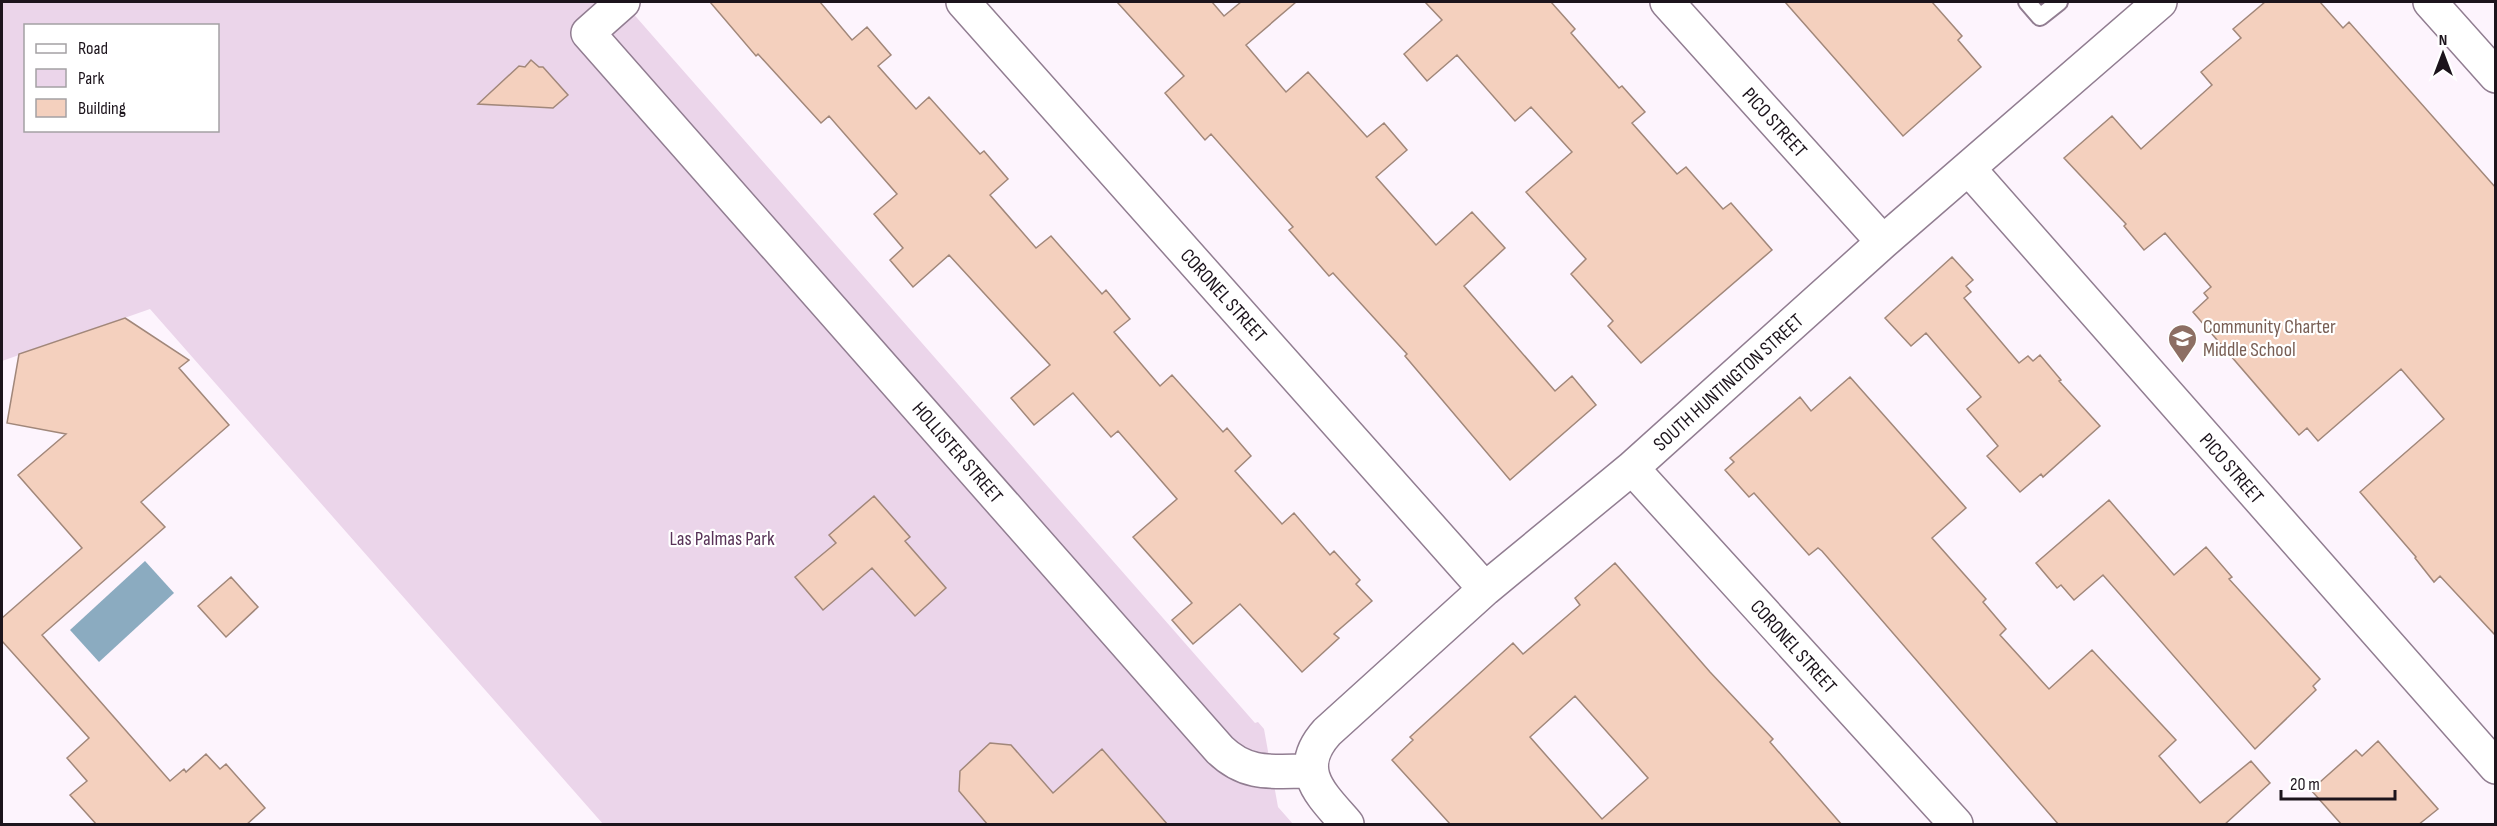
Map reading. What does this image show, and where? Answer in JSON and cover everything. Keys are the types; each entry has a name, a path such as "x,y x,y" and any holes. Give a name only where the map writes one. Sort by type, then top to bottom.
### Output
{"street":[{"name":"HOLLISTER STREET","path":"623,2 588,33 1220,750 1231,760 1249,769 1310,771"},
{"name":"CORONEL STREET","path":"963,2 1485,589"},
{"name":"PICO STREET","path":"1667,2 1883,242"},
{"name":"SOUTH HUNTINGTON STREET","path":"1310,771 1317,747 1327,732 1485,589 1632,468 1883,242 2160,2"},
{"path":"2430,2 2496,76"},
{"name":"PICO STREET","path":"1969,169 2496,767"},
{"name":"CORONEL STREET","path":"1632,468 1956,825"},
{"path":"1310,771 1319,791 1347,825"}],"lane":[{"path":"2026,2 2040,17 2060,2"}],"green space":[{"name":"Las Palmas Park","path":"2,2 623,2 1255,723 1258,722 1264,729 1278,807 1293,824 603,824 150,309 2,361"}],"water":[{"path":"145,561 174,593 99,662 70,630"}],"building":[{"path":"710,2 820,2 852,40 867,27 891,55 878,66 916,109 929,97 980,154 984,151 1008,179 990,195 1036,248 1051,236 1102,294 1106,290 1130,319 1114,332 1160,386 1172,375 1223,432 1227,428 1251,456 1235,471 1282,524 1294,513 1330,555 1334,551 1360,580 1356,584 1372,601 1334,634 1339,638 1302,672 1240,604 1193,644 1172,620 1192,603 1133,537 1177,499 1118,431 1111,437 1073,393 1034,425 1011,398 1050,365 949,255 913,287 890,260 903,248 874,214 897,194 829,116 821,123 758,54 756,56"},
{"path":"1117,2 1212,2 1224,16 1241,2 1296,2 1246,45 1286,92 1308,72 1367,137 1384,123 1407,150 1376,177 1436,245 1472,212 1505,248 1464,286 1555,391 1572,376 1596,405 1510,480 1405,356 1407,354 1333,273 1329,276 1289,230 1293,227 1211,134 1205,140 1165,93 1184,76"},
{"path":"1425,2 1551,2 1575,29 1571,33 1619,88 1622,86 1645,112 1632,123 1677,174 1686,167 1723,209 1731,203 1772,250 1641,363 1608,326 1613,321 1571,274 1586,259 1526,192 1572,152 1531,107 1515,121 1457,55 1427,81 1404,54 1442,20"},
{"path":"1785,2 1932,2 1962,36 1958,40 1981,67 1903,136"},
{"path":"2265,2 2320,2 2343,28 2349,22 2496,188 2496,636 2440,576 2434,582 2416,557 2360,492 2444,419 2401,369 2318,441 2307,428 2299,435 2193,312 2208,298 2204,293 2211,287 2165,233 2144,250 2124,226 2126,224 2064,158 2112,116 2141,149 2212,85 2201,72 2241,38 2233,29"},
{"path":"531,60 539,67 543,67 568,95 553,108 478,104 519,66 525,67"},
{"path":"1952,257 1973,280 1966,286 1971,292 1964,298 2019,363 2028,356 2033,361 2040,355 2061,380 2059,381 2100,426 2043,477 2041,474 2020,492 1987,456 1998,446 1967,409 1981,397 1926,333 1911,346 1885,318"},
{"path":"125,318 189,360 179,368 229,425 141,502 165,527 42,635 170,781 184,769 186,772 206,754 220,769 226,764 265,808 246,825 97,825 70,795 87,781 67,758 89,738 2,641 2,618 82,548 18,475 66,434 7,423 19,354"},
{"path":"1850,377 1966,508 1932,538 1986,599 1983,602 2006,629 2000,635 2049,689 2092,650 2176,740 2159,756 2200,803 2251,761 2270,783 2224,825 2059,825 1822,551 1818,548 1809,555 1754,493 1749,497 1725,470 1734,462 1730,458 1800,397 1811,411"},
{"path":"874,496 910,537 905,541 946,588 915,616 872,568 823,610 795,577 836,543 829,535"},
{"path":"2109,500 2174,575 2206,547 2232,577 2229,579 2320,679 2313,686 2316,690 2255,749 2103,575 2074,600 2061,585 2057,588 2036,563"},
{"path":"1615,563 1710,672 1773,739 1770,742 1842,825 1451,825 1392,760 1413,740 1410,737 1513,643 1523,654 1580,605 1575,598","holes":["1575,696 1648,778 1602,819 1530,737"]},
{"path":"231,577 258,607 226,637 198,606"},
{"path":"2378,741 2438,809 2418,825 2342,825 2311,790 2356,750 2362,756"},
{"path":"990,743 1011,745 1053,793 1102,749 1168,825 988,825 959,791 960,771"}],"place":[{"name":"Community Charter Middle School","path":"2182,364"}]}
